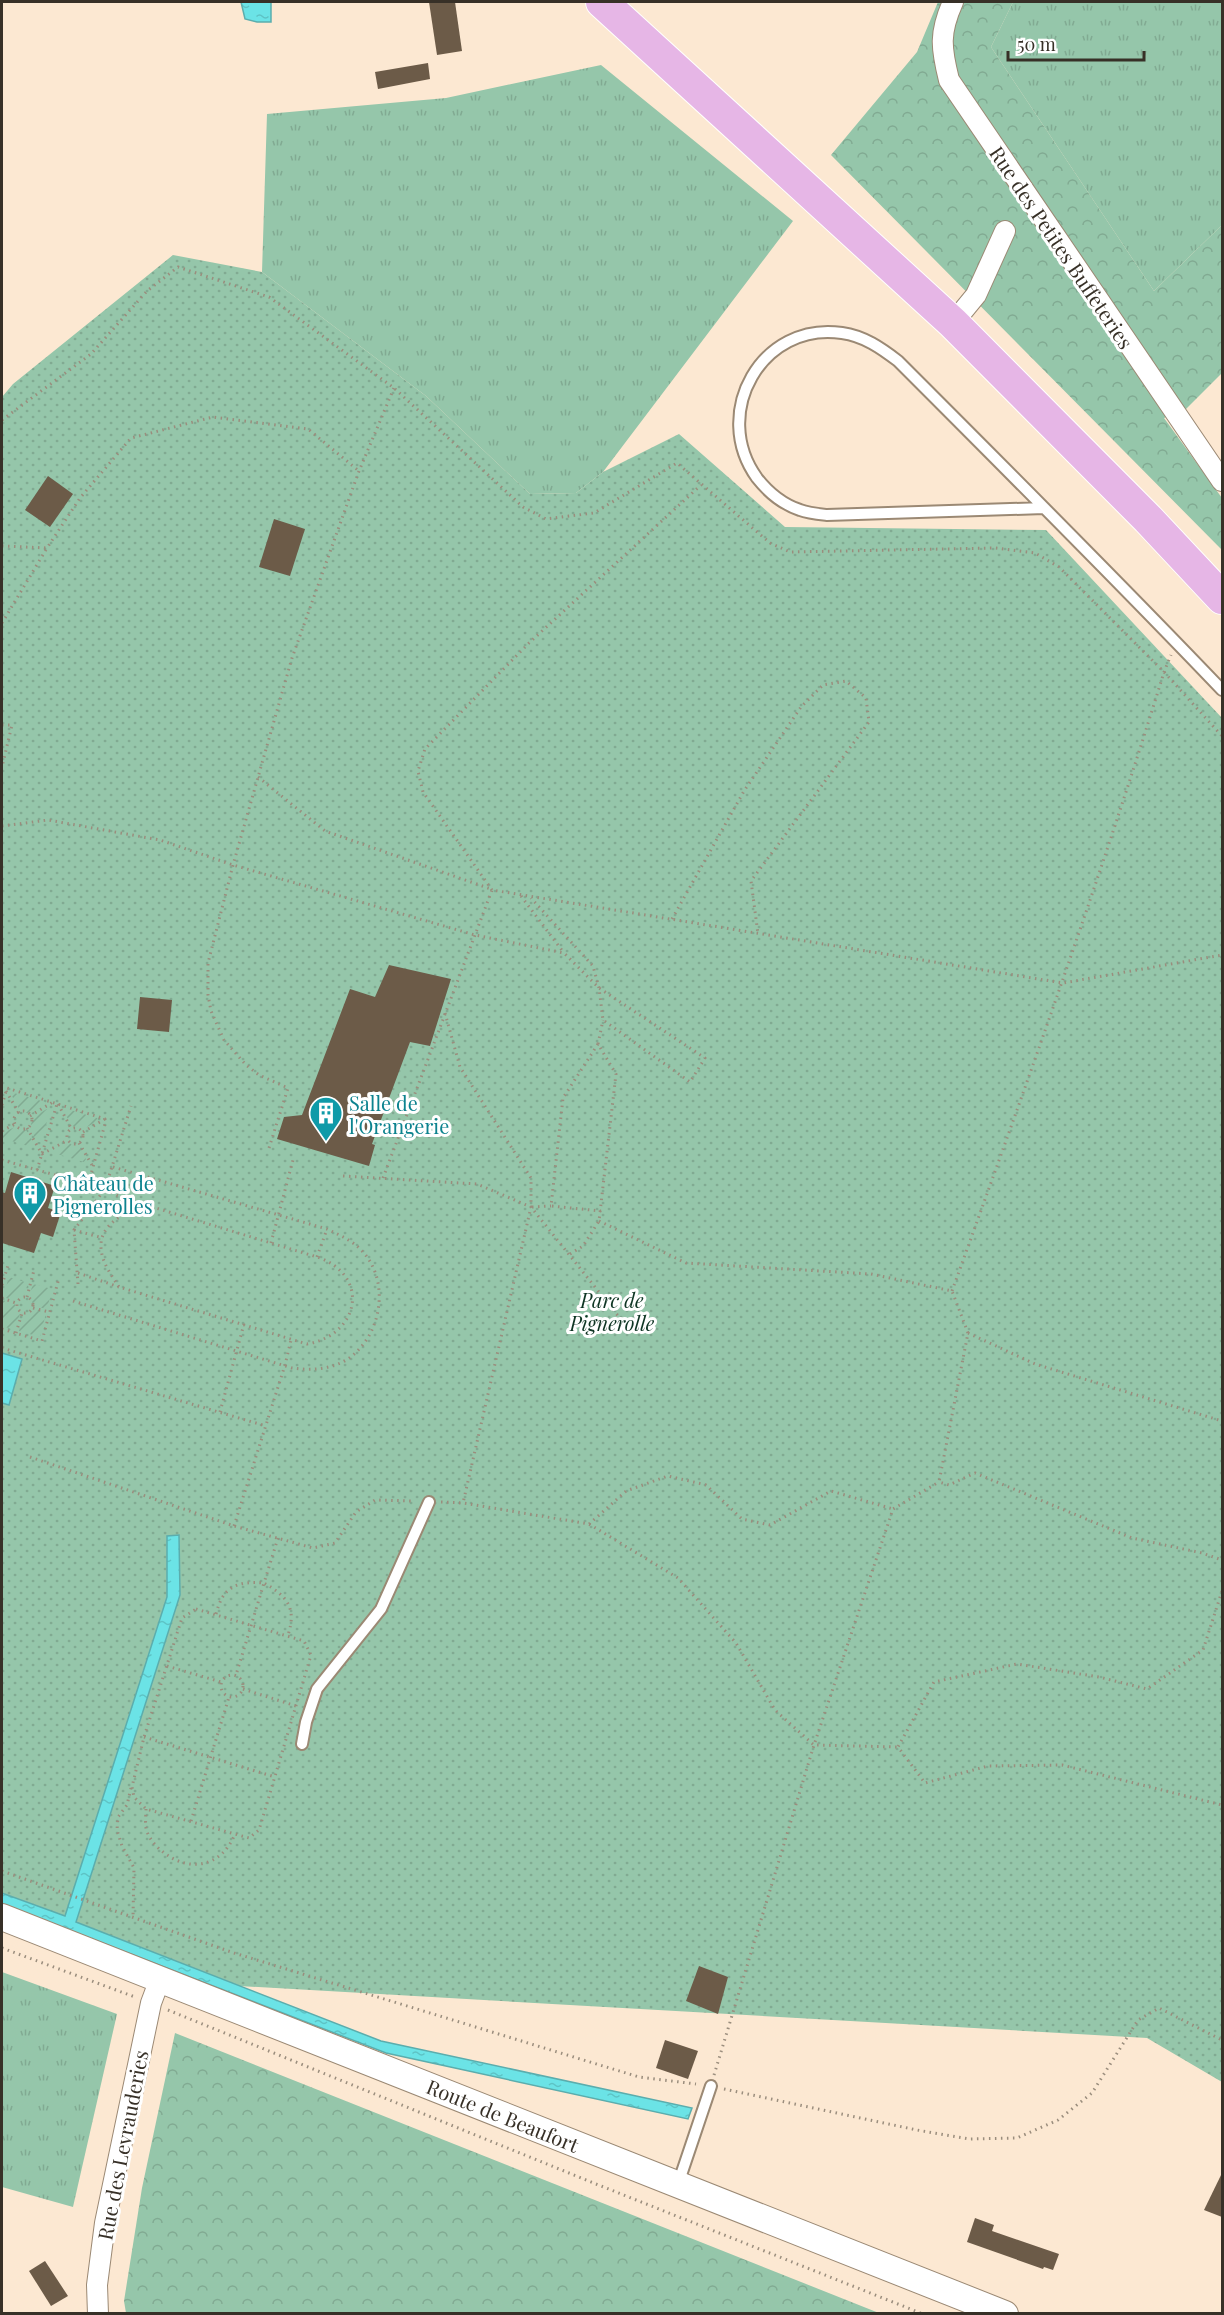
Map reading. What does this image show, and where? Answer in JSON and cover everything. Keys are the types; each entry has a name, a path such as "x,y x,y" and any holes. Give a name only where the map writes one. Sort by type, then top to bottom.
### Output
{"main road":[{"path":"602,2 953,323 1148,519 1222,598"}],"street":[{"name":"Rue des Petites Buffeteries","path":"953,2 945,20 941,51 949,80 1222,481"},
{"path":"953,323 976,295 1005,231"},
{"name":"Route de Beaufort","path":"2,1917 1005,2313"},
{"name":"Rue des Levrauderies","path":"98,2313 97,2285 105,2223 151,2003 160,1979"}],"lane":[{"path":"1044,508 827,515 801,511 782,502 765,488 750,468 742,449 739,428 740,406 746,385 769,354 805,335 823,332 842,333 861,337 880,347 898,361 1044,508 1177,642 1222,690"},
{"path":"302,1744 306,1722 317,1689 381,1609 429,1502"},
{"path":"678,2184 711,2086"}],"path":[{"path":"2,420 91,354 147,291 178,267 269,297 394,388 523,507 546,519 594,513 677,464 770,543 790,552 995,548 1035,553 1059,567 1164,672 1222,736"},
{"path":"269,1148 288,1088 259,1074 234,1053 217,1026 208,995 208,963 233,865 292,658 358,471 394,388"},
{"path":"2,623 80,498 131,438 213,417 308,429 358,471"},
{"path":"492,890 423,792 418,771 421,756 425,749 529,643 701,484"},
{"path":"2,546 47,548"},
{"path":"939,1482 968,1333 952,1291 1063,983 1127,792 1164,672 1177,642"},
{"path":"672,920 744,791 801,707 824,685 846,681 866,698 869,722 751,881 758,934"},
{"path":"2,725 12,725 2,767"},
{"path":"258,777 325,831 492,890 1063,983 1222,955"},
{"path":"2,826 48,820 160,840 233,865 475,935 564,953"},
{"path":"383,1178 492,890"},
{"path":"520,895 564,953 599,988 705,1058 690,1082 603,1020"},
{"path":"530,896 593,966 599,988 603,1020 598,1044 563,1098 551,1206"},
{"path":"446,1013 460,1067 531,1178 531,1207 463,1503"},
{"path":"570,1254 583,1246 599,1221 601,1211 616,1074 598,1044"},
{"path":"6,1090 7,1088 105,1119"},
{"path":"2,1105 6,1090"},
{"path":"6,1090 19,1113"},
{"path":"30,1116 56,1103"},
{"path":"56,1103 71,1128"},
{"path":"37,1170 56,1103"},
{"path":"78,1284 74,1230 105,1189 131,1106"},
{"path":"26,1112 30,1116 31,1124 27,1128 19,1128 15,1124 15,1117 19,1113 26,1112"},
{"path":"83,1132 105,1119"},
{"path":"88,1185 105,1119"},
{"path":"2,1131 15,1124"},
{"path":"68,1140 68,1132 71,1128 77,1127 83,1132"},
{"path":"27,1128 42,1154"},
{"path":"68,1140 72,1143 79,1143 83,1140 83,1132"},
{"path":"42,1154 68,1140"},
{"path":"79,1143 93,1166"},
{"path":"2,1160 105,1189 124,1199 336,1264 351,1284 353,1297 351,1311 345,1324 334,1334 321,1341 307,1344 78,1273"},
{"path":"272,1243 293,1160"},
{"path":"73,1301 238,1352 308,1370 339,1363 353,1355 365,1342 374,1326 379,1290 374,1272 363,1251 348,1239 327,1229 113,1167"},
{"path":"343,1176 477,1184 531,1207 551,1206 601,1211"},
{"path":"119,1287 104,1260 101,1248 103,1238 114,1220 128,1211 146,1205"},
{"path":"531,1207 631,1332"},
{"path":"599,1221 686,1263 872,1274 952,1291"},
{"path":"317,1257 327,1229"},
{"path":"74,1230 103,1238"},
{"path":"2,1285 9,1262"},
{"path":"27,1297 34,1270"},
{"path":"2,1329 42,1341 59,1278"},
{"path":"27,1297 19,1298 16,1303 18,1310 27,1313 33,1308"},
{"path":"27,1297 31,1300 33,1308"},
{"path":"2,1298 16,1303"},
{"path":"33,1308 49,1312"},
{"path":"16,1333 22,1313"},
{"path":"220,1412 244,1324"},
{"path":"968,1333 1035,1364 1222,1420"},
{"path":"234,1526 291,1340"},
{"path":"2,1348 266,1426"},
{"path":"30,1456 234,1526 313,1548 334,1543 357,1512 375,1500 463,1503 589,1524 678,1578 736,1643 775,1710 814,1745 898,1747"},
{"path":"711,2086 814,1745 894,1509 939,1482 949,1485 975,1473 1132,1538 1202,1553 1222,1560"},
{"path":"589,1524 626,1491 668,1476 705,1485 742,1520 770,1525 831,1491 894,1509"},
{"path":"236,1676 278,1538"},
{"path":"216,1614 221,1598 230,1588 244,1582 264,1583 281,1593 288,1604 291,1616 288,1636"},
{"path":"898,1747 934,1682 1017,1664 1099,1677 1147,1689 1203,1650 1222,1591"},
{"path":"132,1787 134,1797 147,1809 249,1838 259,1830 311,1655 304,1641 196,1609 182,1618 144,1737 127,1805 118,1817 117,1830 122,1846 134,1868 133,1917"},
{"path":"167,1666 221,1683"},
{"path":"227,1676 236,1676 242,1681 243,1689 237,1696 229,1697 222,1692 221,1683 227,1676"},
{"path":"243,1689 296,1706"},
{"path":"191,1821 229,1697"},
{"path":"144,1737 275,1777"},
{"path":"898,1747 926,1783 988,1766 1062,1765 1222,1805"},
{"path":"147,1809 146,1827 154,1845 174,1861 193,1866 206,1864 224,1852 235,1834"},
{"path":"2,1871 234,1953 639,2077 711,2086 969,2139 1017,2138 1058,2120 1092,2093 1138,2020 1159,2008 1222,2040"},
{"path":"2,1948 141,1999"},
{"path":"163,2008 606,2188 922,2313"}],"green space":[{"path":"938,2 1013,2 991,47 1154,291 1222,225 1222,373 1185,410 1164,418 1222,498 1222,550 831,155 917,52"},
{"path":"1013,2 1222,2 1222,225 1154,291 991,47"},
{"path":"601,65 793,221 603,472 576,493 530,494 426,396 262,272 267,114 446,98"},
{"name":"Parc de Pignerolle","path":"173,255 262,272 426,396 530,494 576,493 603,472 679,434 785,527 1046,530 1222,718 1222,2082 1147,2038 204,1984 2,1903 2,397 13,384"},
{"path":"14,1093 45,1102 45,1105 30,1114 20,1111 12,1096"},
{"path":"47,1109 50,1111 41,1142 37,1142 30,1128 33,1117"},
{"path":"67,1109 97,1118 98,1121 83,1129 72,1126 64,1112"},
{"path":"15,1127 26,1130 34,1143 31,1147 2,1138 2,1133"},
{"path":"68,1142 78,1145 86,1159 84,1162 54,1153 52,1149"},
{"path":"9,1277 28,1283 24,1295 15,1301 3,1297"},
{"path":"33,1284 52,1289 47,1309 34,1306 29,1296"},
{"path":"2,1300 15,1304 20,1314 15,1330 2,1326"},
{"path":"33,1310 46,1313 40,1337 19,1331 24,1315"},
{"path":"2,1972 117,2014 73,2207 2,2187"},
{"path":"175,2033 879,2313 126,2313 124,2301 142,2188"}],"water":[{"path":"241,2 271,2 271,22 245,19"},
{"path":"2,1353 22,1359 9,1405 2,1403"},
{"path":"179,1535 180,1595 76,1922 381,2041 692,2108 688,2119 386,2053 2,1904 2,1893 65,1916 167,1597 167,1536"}],"building":[{"path":"429,2 455,2 462,51 437,55"},
{"path":"428,63 430,79 378,89 375,72"},
{"path":"48,476 73,494 50,527 25,510"},
{"path":"274,519 305,529 290,576 259,567"},
{"path":"389,965 451,979 430,1046 410,1042 372,1144 375,1145 369,1166 277,1139 284,1117 302,1115 350,989 375,997"},
{"path":"140,997 172,1000 169,1032 137,1029"},
{"name":"Château de Pignerolles","path":"11,1172 55,1186 48,1208 61,1212 53,1237 41,1233 34,1253 2,1243 2,1192 5,1193"},
{"path":"699,1966 728,1977 718,2014 686,2001"},
{"path":"665,2040 698,2051 688,2079 656,2068"},
{"path":"1222,2173 1222,2217 1204,2210"},
{"path":"975,2218 994,2225 992,2231 1059,2254 1053,2270 1044,2267 1043,2269 967,2242"},
{"path":"45,2261 68,2296 51,2306 29,2271"}],"place":[{"name":"Salle de l'Orangerie","path":"326,1142"},
{"name":"Château de Pignerolles","path":"30,1222"}]}
